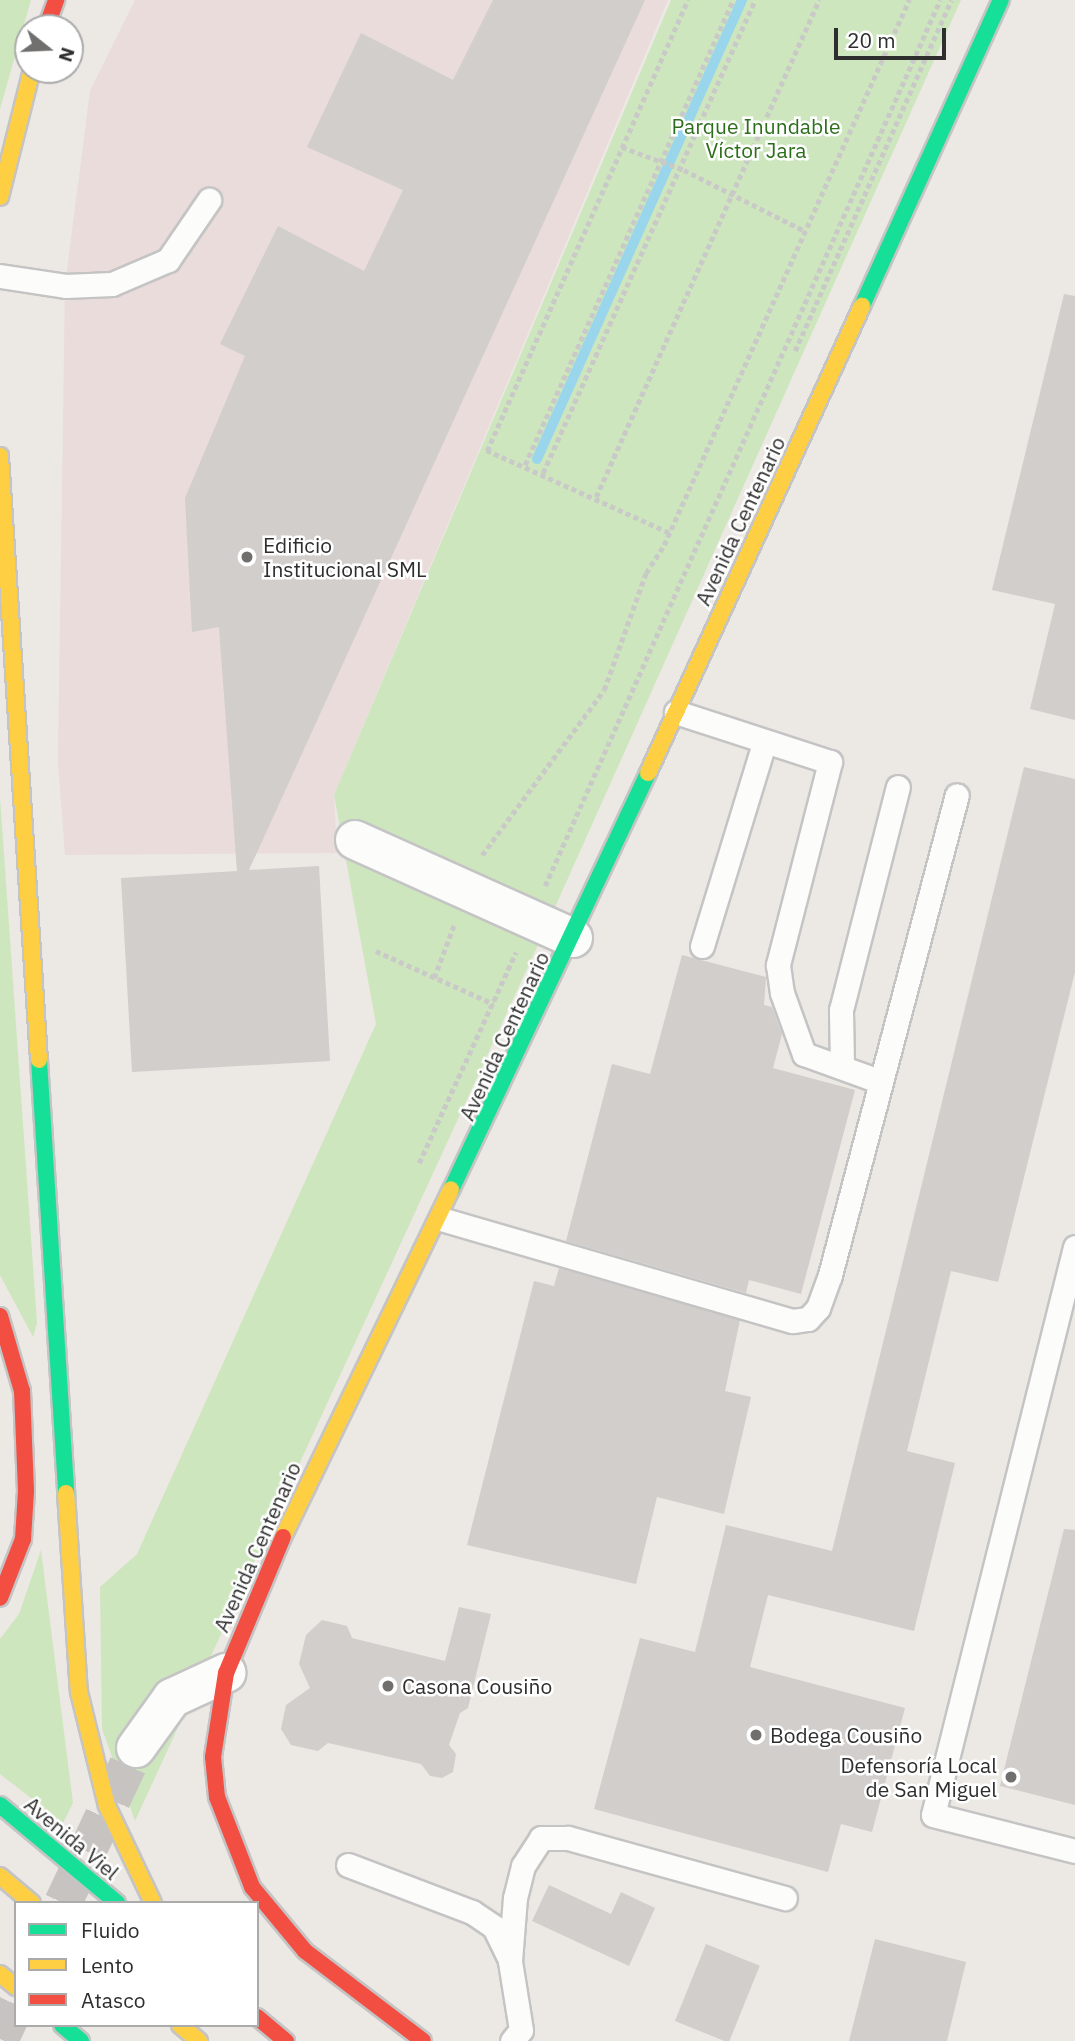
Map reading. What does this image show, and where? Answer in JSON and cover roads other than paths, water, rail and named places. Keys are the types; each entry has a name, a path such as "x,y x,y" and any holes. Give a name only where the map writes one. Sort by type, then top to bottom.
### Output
{"main road":[{"name":"Avenida Centenario","path":"423,2041 305,1951 252,1887 228,1836 217,1797 213,1757 226,1673 302,1491 441,1219 573,938 1001,0"},
{"path":"0,197 28,84"},
{"path":"0,456 79,1692 107,1806 152,1901"},
{"path":"0,1316 14,1349 22,1391 26,1491 23,1539 0,1598"},
{"name":"Avenida Viel","path":"0,1805 115,1901"},
{"path":"0,1876 30,1901"},
{"path":"0,1974 14,1985"},
{"path":"259,2019 286,2041"},
{"path":"64,2027 82,2041"},
{"path":"182,2027 199,2041"}],"street":[{"path":"355,840 573,938"},
{"path":"136,1748 172,1698 226,1673"}],"lane":[{"path":"0,276 53,285 112,284 168,260 209,200"},
{"path":"676,712 764,743 830,762 778,965 794,1037 804,1054 842,1064 879,1081"},
{"path":"702,946 764,743"},
{"path":"842,1064 841,1010 898,787"},
{"path":"441,1219 793,1321 808,1319 818,1308 830,1275 879,1081 957,796"},
{"path":"1075,1247 933,1815 1075,1851"},
{"path":"510,1961 523,1866 541,1838 568,1838 785,1898"},
{"path":"348,1865 472,1912 494,1927 510,1961 521,2029 512,2041"}],"waterway":[{"path":"537,459 742,0"}],"tunnel":[{"path":"64,1901 136,1748"},
{"path":"0,2039 14,2009"}],"place":[{"name":"Edificio Institucional SML","path":"247,557"},
{"name":"Casona Cousiño","path":"388,1686"},
{"name":"Bodega Cousiño","path":"756,1735"},
{"name":"Defensoría Local de San Miguel","path":"1011,1777"}],"park label":[{"name":"Parque Inundable Víctor Jara","path":"756,138"}]}
